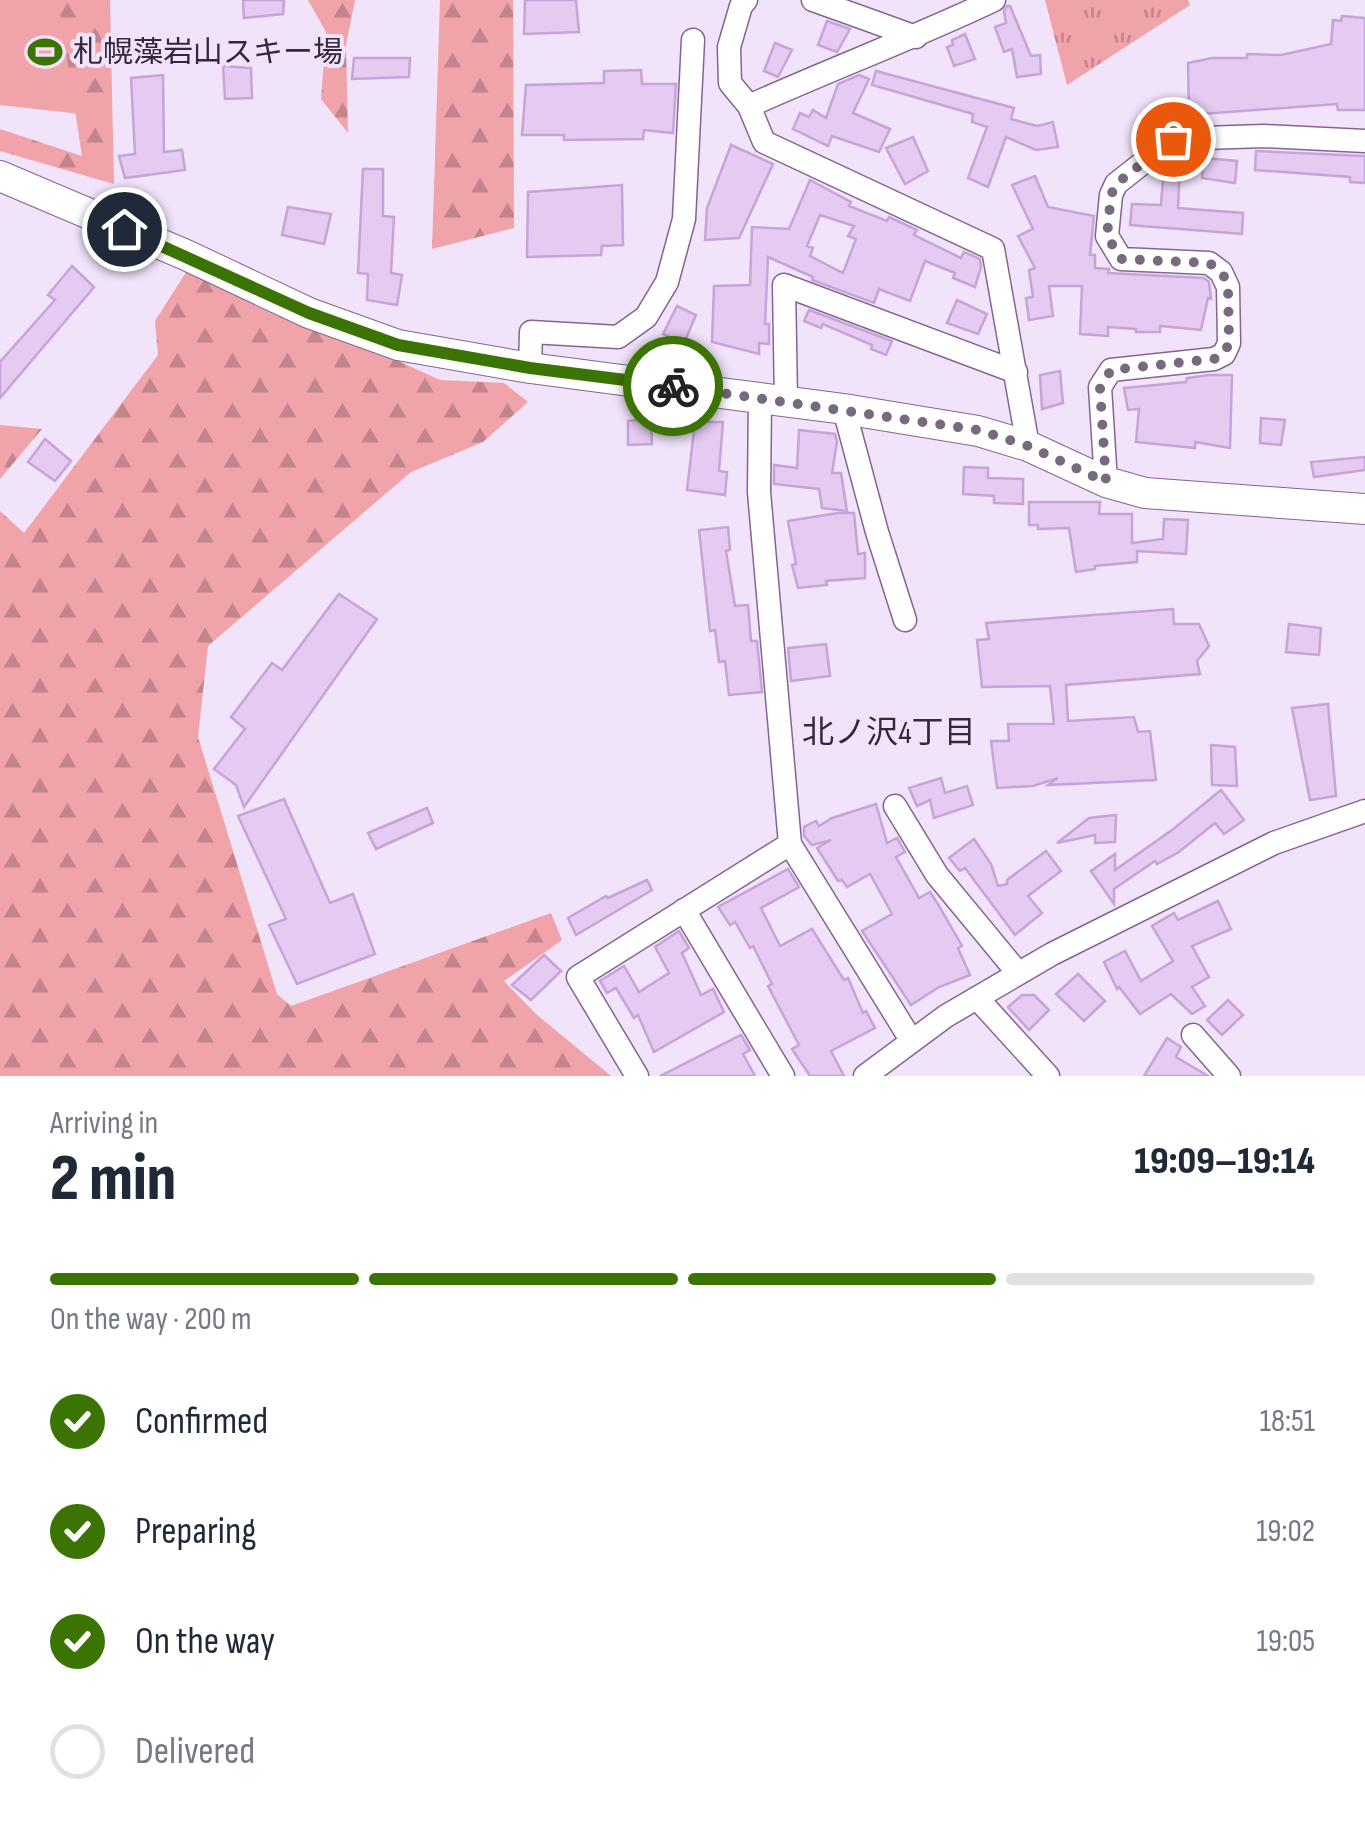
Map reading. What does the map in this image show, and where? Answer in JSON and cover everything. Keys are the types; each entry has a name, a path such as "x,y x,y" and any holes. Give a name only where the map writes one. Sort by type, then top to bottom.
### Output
{"street":[{"path":"746,0 729,47 730,83 749,106 764,142 993,250 1028,446"},
{"path":"813,0 916,36"},
{"path":"749,106 994,0"},
{"path":"530,368 532,332 618,337 646,316 667,282 684,219 693,40"},
{"path":"1106,482 1100,388 1111,370 1214,359 1224,354 1229,343 1228,286 1222,272 1209,263 1121,259 1114,250 1107,236 1111,195 1116,184 1173,139 1264,136 1365,141"},
{"path":"0,176 326,320 398,345 530,368 978,430 1145,494 1365,509"},
{"path":"911,1040 790,844 759,492 784,285 1016,372"},
{"path":"844,409 905,620"},
{"path":"896,806 937,875 1018,973"},
{"path":"866,1076 911,1040 1018,973 1274,843 1365,811"},
{"path":"637,1076 578,977 790,844"},
{"path":"684,910 782,1076"},
{"path":"977,998 1048,1076"},
{"path":"1192,1035 1230,1076"}],"green space":[{"name":"札幌藻岩山スキー場","path":"0,0 92,0 89,115 0,105"},
{"path":"58,0 110,0 114,184 0,151 0,129 82,156"},
{"path":"308,0 355,0 346,45 348,133 321,99 326,32"},
{"path":"440,0 513,0 514,228 432,249"},
{"path":"1045,0 1188,0 1190,5 1067,85"},
{"path":"190,266 440,380 504,383 528,402 483,442 411,472 208,646 198,737 277,994 291,1006 551,913 562,940 504,981 536,1014 611,1076 0,1076 0,511 24,533 158,355 155,321"},
{"path":"0,425 42,429 0,479"}],"building":[{"path":"243,0 284,0 283,14 244,18"},
{"path":"525,0 576,0 579,32 524,34"},
{"path":"1007,6 1031,56 1040,55 1041,74 1017,77 1012,49 1004,52 995,27 1006,23"},
{"path":"1342,16 1365,18 1365,110 1338,110 1337,104 1189,115 1188,63 1247,58 1247,54 1281,55 1331,44 1333,20 1341,21"},
{"path":"827,21 850,29 837,52 818,45"},
{"path":"965,34 975,59 954,66 947,47"},
{"path":"775,43 792,50 778,77 764,71"},
{"path":"354,58 410,58 409,77 352,79"},
{"path":"223,66 251,68 252,98 225,99"},
{"path":"641,70 642,84 676,84 673,133 644,130 643,139 564,140 564,135 522,135 526,85 604,83 604,71"},
{"path":"876,71 1014,108 1011,119 1037,126 1053,122 1058,147 1036,150 1006,137 988,187 968,178 987,127 972,122 973,114 872,85"},
{"path":"163,75 164,152 182,150 185,170 125,178 119,156 135,154 131,78"},
{"path":"859,75 869,79 853,113 890,129 879,152 832,136 828,146 793,129 800,113 809,117 813,110 826,118 838,84"},
{"path":"913,137 928,171 905,184 886,148"},
{"path":"731,145 773,164 739,238 705,240 707,208"},
{"path":"1256,151 1365,156 1365,183 1350,182 1350,177 1255,170"},
{"path":"1204,158 1237,161 1235,183 1202,178"},
{"path":"1164,166 1180,166 1178,208 1243,213 1242,234 1130,225 1132,204 1161,205"},
{"path":"363,169 383,169 383,216 394,217 391,273 402,275 397,305 367,300 368,274 358,273"},
{"path":"1035,176 1048,207 1094,216 1090,255 1095,255 1095,268 1109,269 1108,273 1204,278 1209,282 1211,299 1208,298 1201,330 1160,326 1160,332 1136,332 1108,327 1108,336 1080,334 1082,286 1049,286 1053,316 1029,320 1026,298 1033,297 1029,270 1035,268 1018,236 1033,229 1012,185"},
{"path":"810,180 851,202 849,206 917,230 914,235 961,258 964,252 980,259 981,267 975,287 953,278 955,273 925,261 910,301 879,289 874,303 812,280 813,277 768,257 765,324 769,324 769,344 759,343 759,354 712,342 714,286 750,285 752,227 789,229","holes":["820,215 854,226 848,236 856,239 843,273 810,256 813,248 807,246"]},
{"path":"622,185 623,245 602,246 601,255 527,257 528,192"},
{"path":"288,207 331,214 324,244 282,235"},
{"path":"72,266 94,287 0,398 0,362 55,300 48,295"},
{"path":"957,300 987,314 978,334 947,323"},
{"path":"677,306 696,315 684,343 663,334"},
{"path":"809,310 892,341 886,355 823,324 821,328 804,321"},
{"path":"1060,371 1063,403 1042,409 1040,375"},
{"path":"1232,375 1230,448 1195,442 1195,448 1136,442 1139,409 1128,410 1124,388 1186,382 1187,378"},
{"path":"1261,418 1285,420 1281,445 1260,443"},
{"path":"651,419 652,444 628,445 628,421"},
{"path":"695,422 723,422 719,471 727,472 725,495 687,490"},
{"path":"799,430 835,434 832,473 841,473 847,511 822,508 819,489 774,484 774,465 797,468"},
{"path":"45,439 71,461 55,481 28,462"},
{"path":"1365,457 1365,470 1314,477 1311,462"},
{"path":"964,467 988,468 988,478 1023,479 1023,504 994,503 994,496 963,494"},
{"path":"1029,502 1100,502 1099,514 1132,514 1132,543 1163,539 1164,519 1188,520 1186,554 1137,551 1137,562 1076,572 1069,528 1038,529 1038,525 1029,525"},
{"path":"854,513 858,554 865,553 865,578 798,588 788,521"},
{"path":"728,527 730,550 726,551 735,606 748,605 751,641 757,641 762,692 729,695 725,661 719,662 715,630 710,631 699,530"},
{"path":"339,594 377,619 244,807 236,785 214,769 245,729 231,717 272,663 282,670"},
{"path":"1173,609 1174,624 1199,624 1209,646 1197,661 1200,674 1066,685 1068,721 1134,717 1138,732 1150,731 1156,780 1048,785 1058,778 1033,786 997,788 991,741 1009,741 1008,724 1054,724 1050,686 982,687 977,640 989,639 986,623"},
{"path":"1289,624 1321,628 1319,655 1286,652"},
{"path":"826,644 830,676 791,681 788,648"},
{"path":"1328,704 1336,796 1310,800 1292,708"},
{"path":"1211,745 1235,747 1237,786 1212,785"},
{"path":"941,778 945,793 967,786 973,805 934,818 930,800 917,806 909,788"},
{"path":"1221,790 1244,820 1224,834 1215,823 1179,852 1157,864 1155,861 1114,889 1114,904 1091,871 1115,854 1115,870"},
{"path":"284,799 330,903 353,894 375,954 297,984 269,925 286,919 238,816"},
{"path":"876,804 887,843 897,838 905,852 896,857 919,898 930,892 939,906 962,946 958,948 970,975 939,987 911,1005 862,931 892,914 870,874 847,887 842,880 838,881 817,848 831,840 812,845 804,836 804,827 816,821 819,826"},
{"path":"427,808 433,823 376,849 368,833"},
{"path":"1116,815 1115,842 1095,843 1095,835 1057,843 1089,818"},
{"path":"974,839 991,864 998,886 1007,884 1007,880 1046,851 1061,871 1028,896 1042,913 1015,935 965,868 960,871 949,858"},
{"path":"788,869 799,887 761,908 780,946 812,929 844,980 848,978 863,1013 866,1011 875,1028 831,1051 844,1076 810,1076 792,1049 799,1045 768,986 772,984 753,946 750,948 735,922 730,925 718,907"},
{"path":"647,880 652,890 576,935 568,918 606,896"},
{"path":"1218,901 1231,929 1192,946 1209,977 1192,987 1205,1006 1192,1014 1171,994 1140,1014 1117,989 1104,962 1125,951 1141,981 1173,961 1152,926 1174,913 1178,920"},
{"path":"679,931 689,948 682,953 701,995 713,989 724,1012 654,1052 638,1015 634,1018 616,988 607,993 600,981 624,966 639,992 669,973 655,947"},
{"path":"544,955 561,971 531,1000 512,985"},
{"path":"1078,974 1105,1001 1084,1021 1056,994"},
{"path":"1022,995 1034,995 1049,1010 1029,1030 1008,1007"},
{"path":"1228,1000 1243,1015 1222,1035 1207,1020"},
{"path":"741,1035 750,1050 743,1054 755,1076 660,1076"},
{"path":"1167,1038 1181,1047 1176,1057 1208,1076 1144,1076"}],"way so far":[{"path":"673,386 978,430 1028,446 1106,482 1100,388 1111,370 1214,359 1224,354 1229,343 1228,286 1222,272 1209,263 1121,259 1107,236 1111,195 1116,184 1173,139"}],"place":[{"name":"札幌藻岩山スキー場","path":"45,52"}],"district":[{"name":"北ノ沢4丁目","path":"889,732"}],"route":[{"path":"124,229 309,313 398,345 530,368 673,386"}]}
